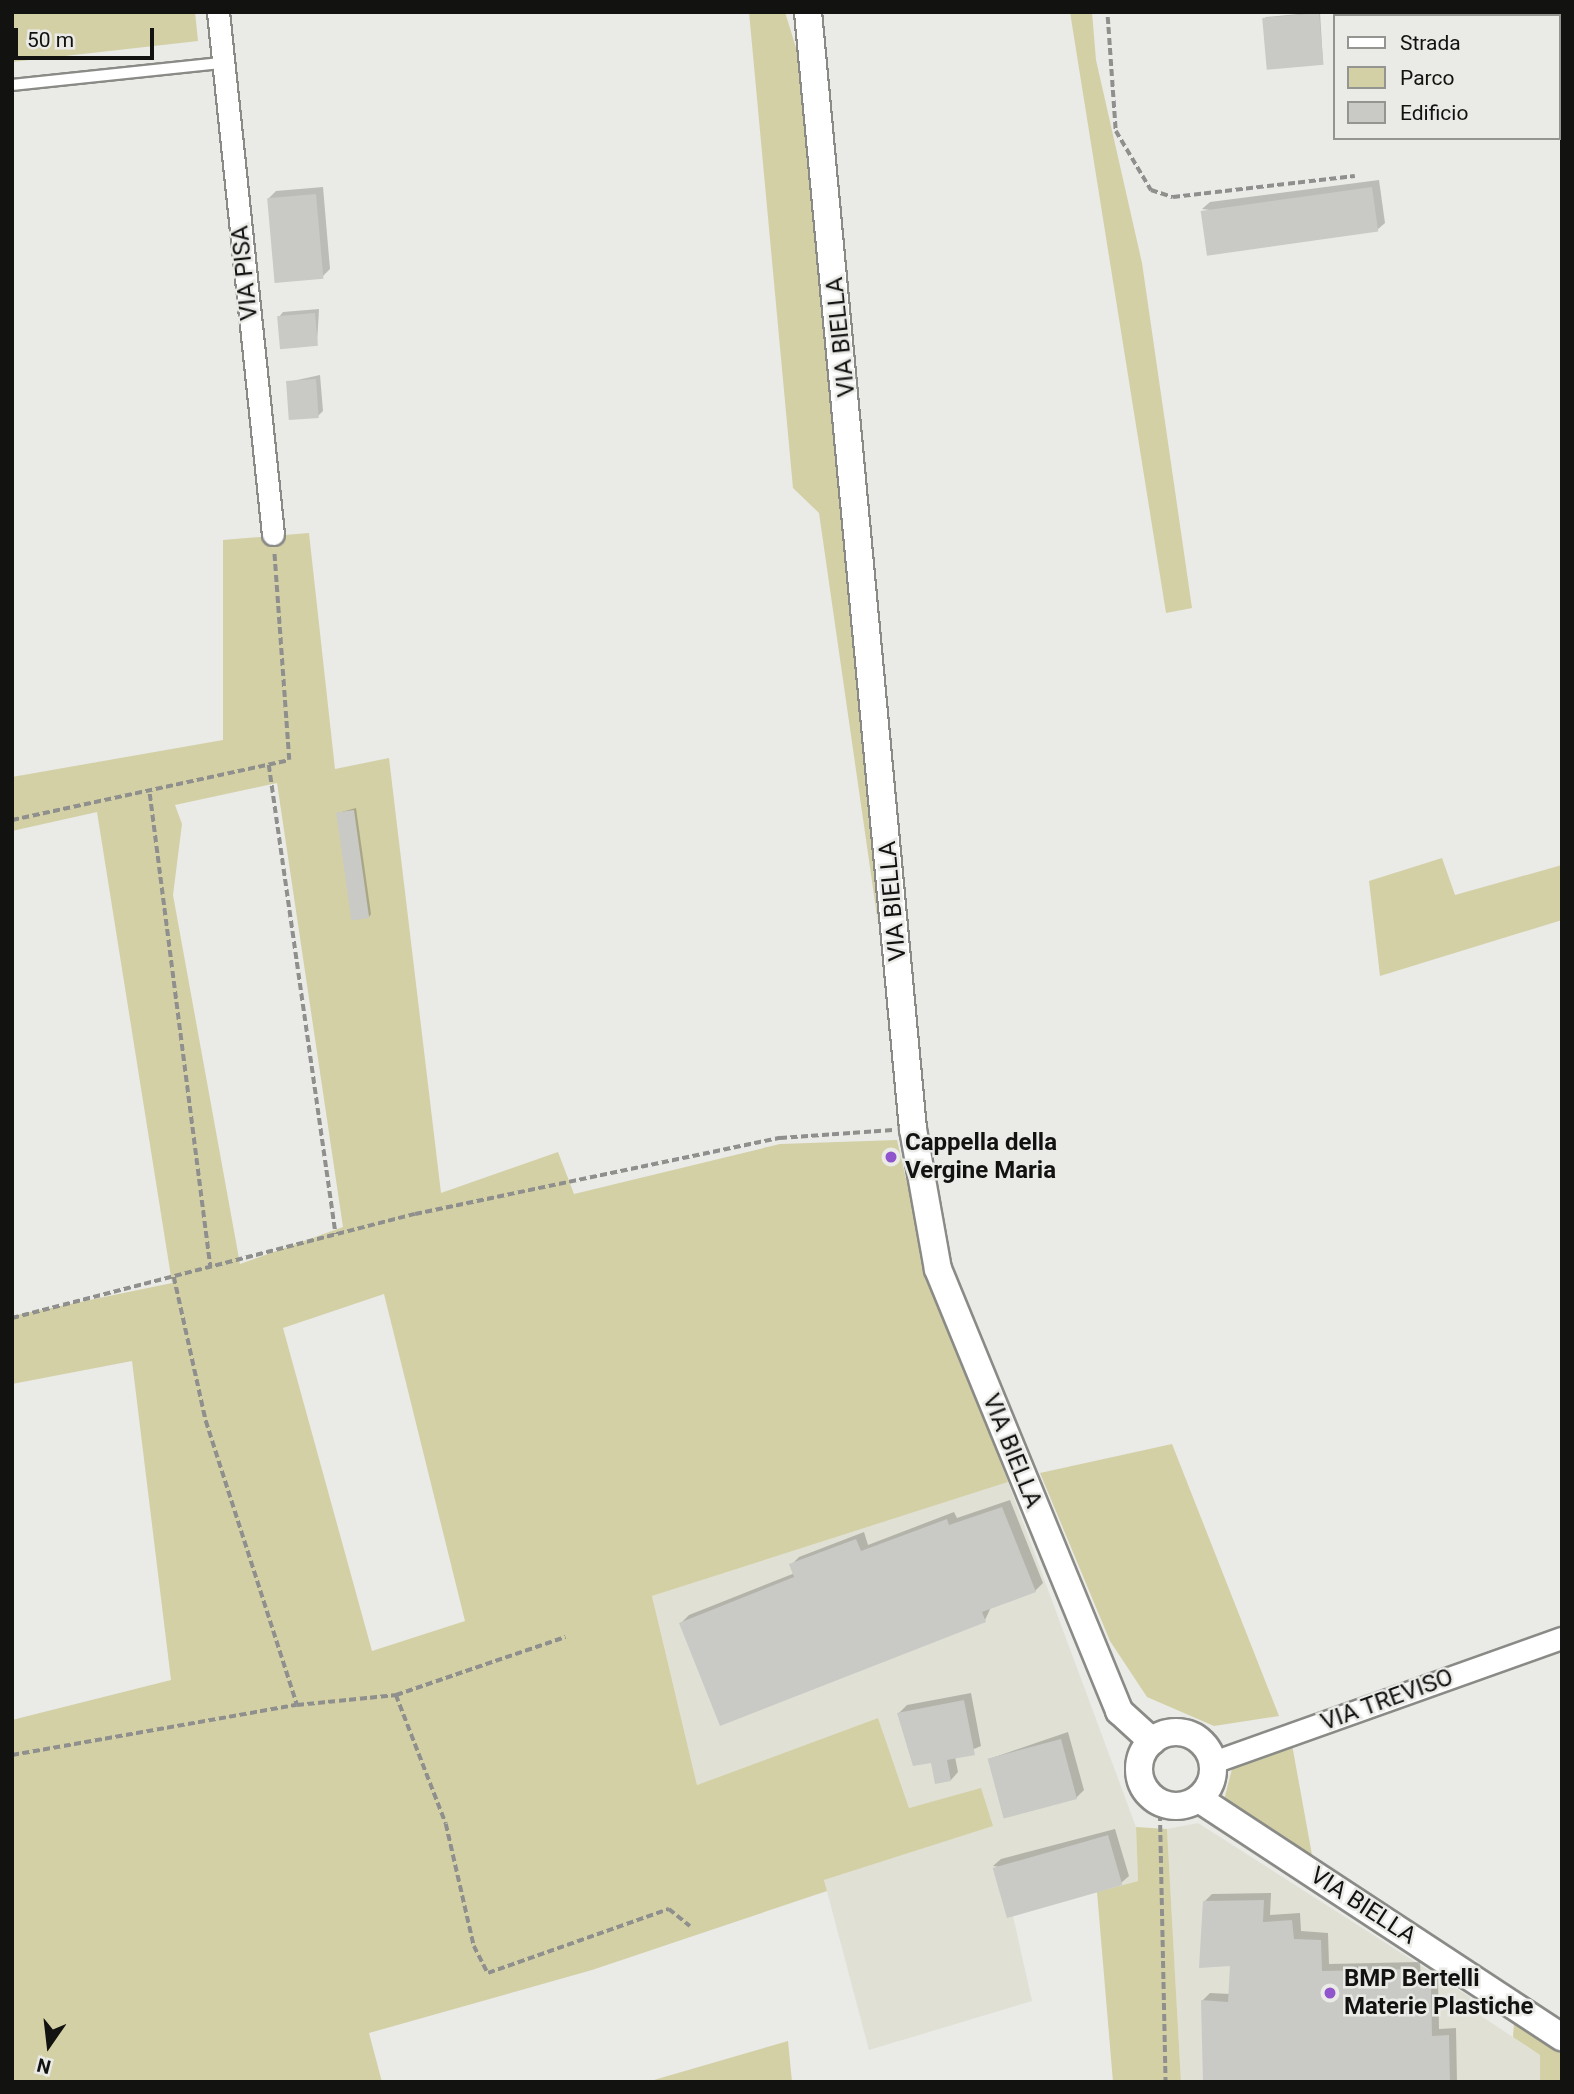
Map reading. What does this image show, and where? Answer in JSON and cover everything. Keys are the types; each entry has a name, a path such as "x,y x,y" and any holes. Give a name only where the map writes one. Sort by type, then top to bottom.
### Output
{"street":[{"name":"VIA PISA","path":"218,12 273,534"},
{"name":"VIA BIELLA","path":"808,12 913,1129 937,1269 1119,1711 1152,1741"},
{"name":"VIA TREVISO","path":"1213,1762 1562,1637"},
{"path":"1189,1734 1213,1762 1212,1783 1199,1799 1180,1807 1160,1804 1139,1774 1152,1741 1189,1734"},
{"name":"VIA BIELLA","path":"1199,1799 1562,2036"}],"lane":[{"path":"12,85 223,63"}],"path":[{"path":"1147,12 1108,15 1116,131 1151,190 1173,197 1355,176"},
{"path":"1424,14 1449,12"},
{"path":"12,820 150,794 289,760 273,534"},
{"path":"269,765 336,1234"},
{"path":"150,794 211,1267"},
{"path":"12,1318 336,1234 780,1138 913,1129"},
{"path":"174,1276 213,1446 297,1705"},
{"path":"12,1755 297,1705 396,1695 565,1637"},
{"path":"396,1695 446,1824 474,1946 488,1973 669,1909 690,1926"},
{"path":"1160,1804 1166,2082"}],"shaded area":[{"path":"1008,1482 1136,1827 1138,1881 1013,1916 1032,2001 869,2050 824,1880 992,1826 981,1789 909,1808 878,1718 697,1785 652,1596"},
{"path":"1198,1823 1470,1997 1469,2008 1540,2055 1540,2082 1181,2082 1167,1829"}],"green space":[{"path":"12,12 195,12 198,41 12,62"},
{"path":"749,12 785,12 797,51 856,633 878,923 819,513 793,488"},
{"path":"1070,12 1092,12 1096,60 1142,263 1192,608 1166,613"},
{"path":"309,533 335,769 389,758 441,1193 558,1152 574,1194 780,1144 897,1140 928,1273 1008,1482 652,1596 697,1785 878,1718 909,1808 981,1788 993,1826 824,1880 827,1891 592,1970 369,2033 382,2082 12,2082 12,1720 171,1680 132,1361 12,1384 12,1316 172,1283 97,812 12,831 12,777 223,740 223,540","holes":["277,783 343,1227 240,1264 173,895 182,824 175,805","384,1294 465,1621 372,1651 283,1328"]},
{"path":"1442,858 1455,895 1562,865 1562,920 1380,976 1369,881"},
{"path":"1172,1444 1279,1716 1214,1726 1147,1697 1110,1641 1040,1473"},
{"path":"1291,1739 1314,1866 1224,1800 1234,1761"},
{"path":"1136,1827 1167,1829 1181,2082 1113,2082 1097,1892 1138,1881"},
{"path":"1515,2008 1562,2040 1562,2082 1540,2082 1540,2055 1513,2037"},
{"path":"788,2041 792,2082 647,2082"}],"building":[{"path":"1319,13 1324,65 1267,70 1262,18"},
{"path":"1372,187 1378,232 1207,256 1201,211"},
{"path":"316,194 323,279 275,283 267,198"},
{"path":"315,313 318,346 280,349 277,316"},
{"path":"316,379 319,418 289,420 286,381"},
{"path":"354,810 369,918 351,920 336,813"},
{"path":"1002,1507 1036,1592 982,1612 986,1622 720,1726 679,1623 794,1577 789,1564 856,1539 861,1551 947,1519 949,1525"},
{"path":"964,1700 975,1755 947,1760 951,1781 935,1784 931,1763 913,1766 897,1713"},
{"path":"1061,1739 1077,1799 1004,1819 988,1759"},
{"path":"1108,1835 1122,1885 1007,1918 993,1868"},
{"name":"BMP Bertelli Materie Plastiche","path":"1264,1900 1263,1922 1292,1920 1294,1939 1321,1940 1322,1971 1413,1969 1414,1986 1431,1985 1432,2036 1449,2035 1450,2082 1203,2082 1201,2000 1228,2002 1230,1966 1199,1968 1203,1901"}],"place":[{"name":"Cappella della Vergine Maria","path":"891,1157"},
{"name":"BMP Bertelli Materie Plastiche","path":"1330,1993"}]}
